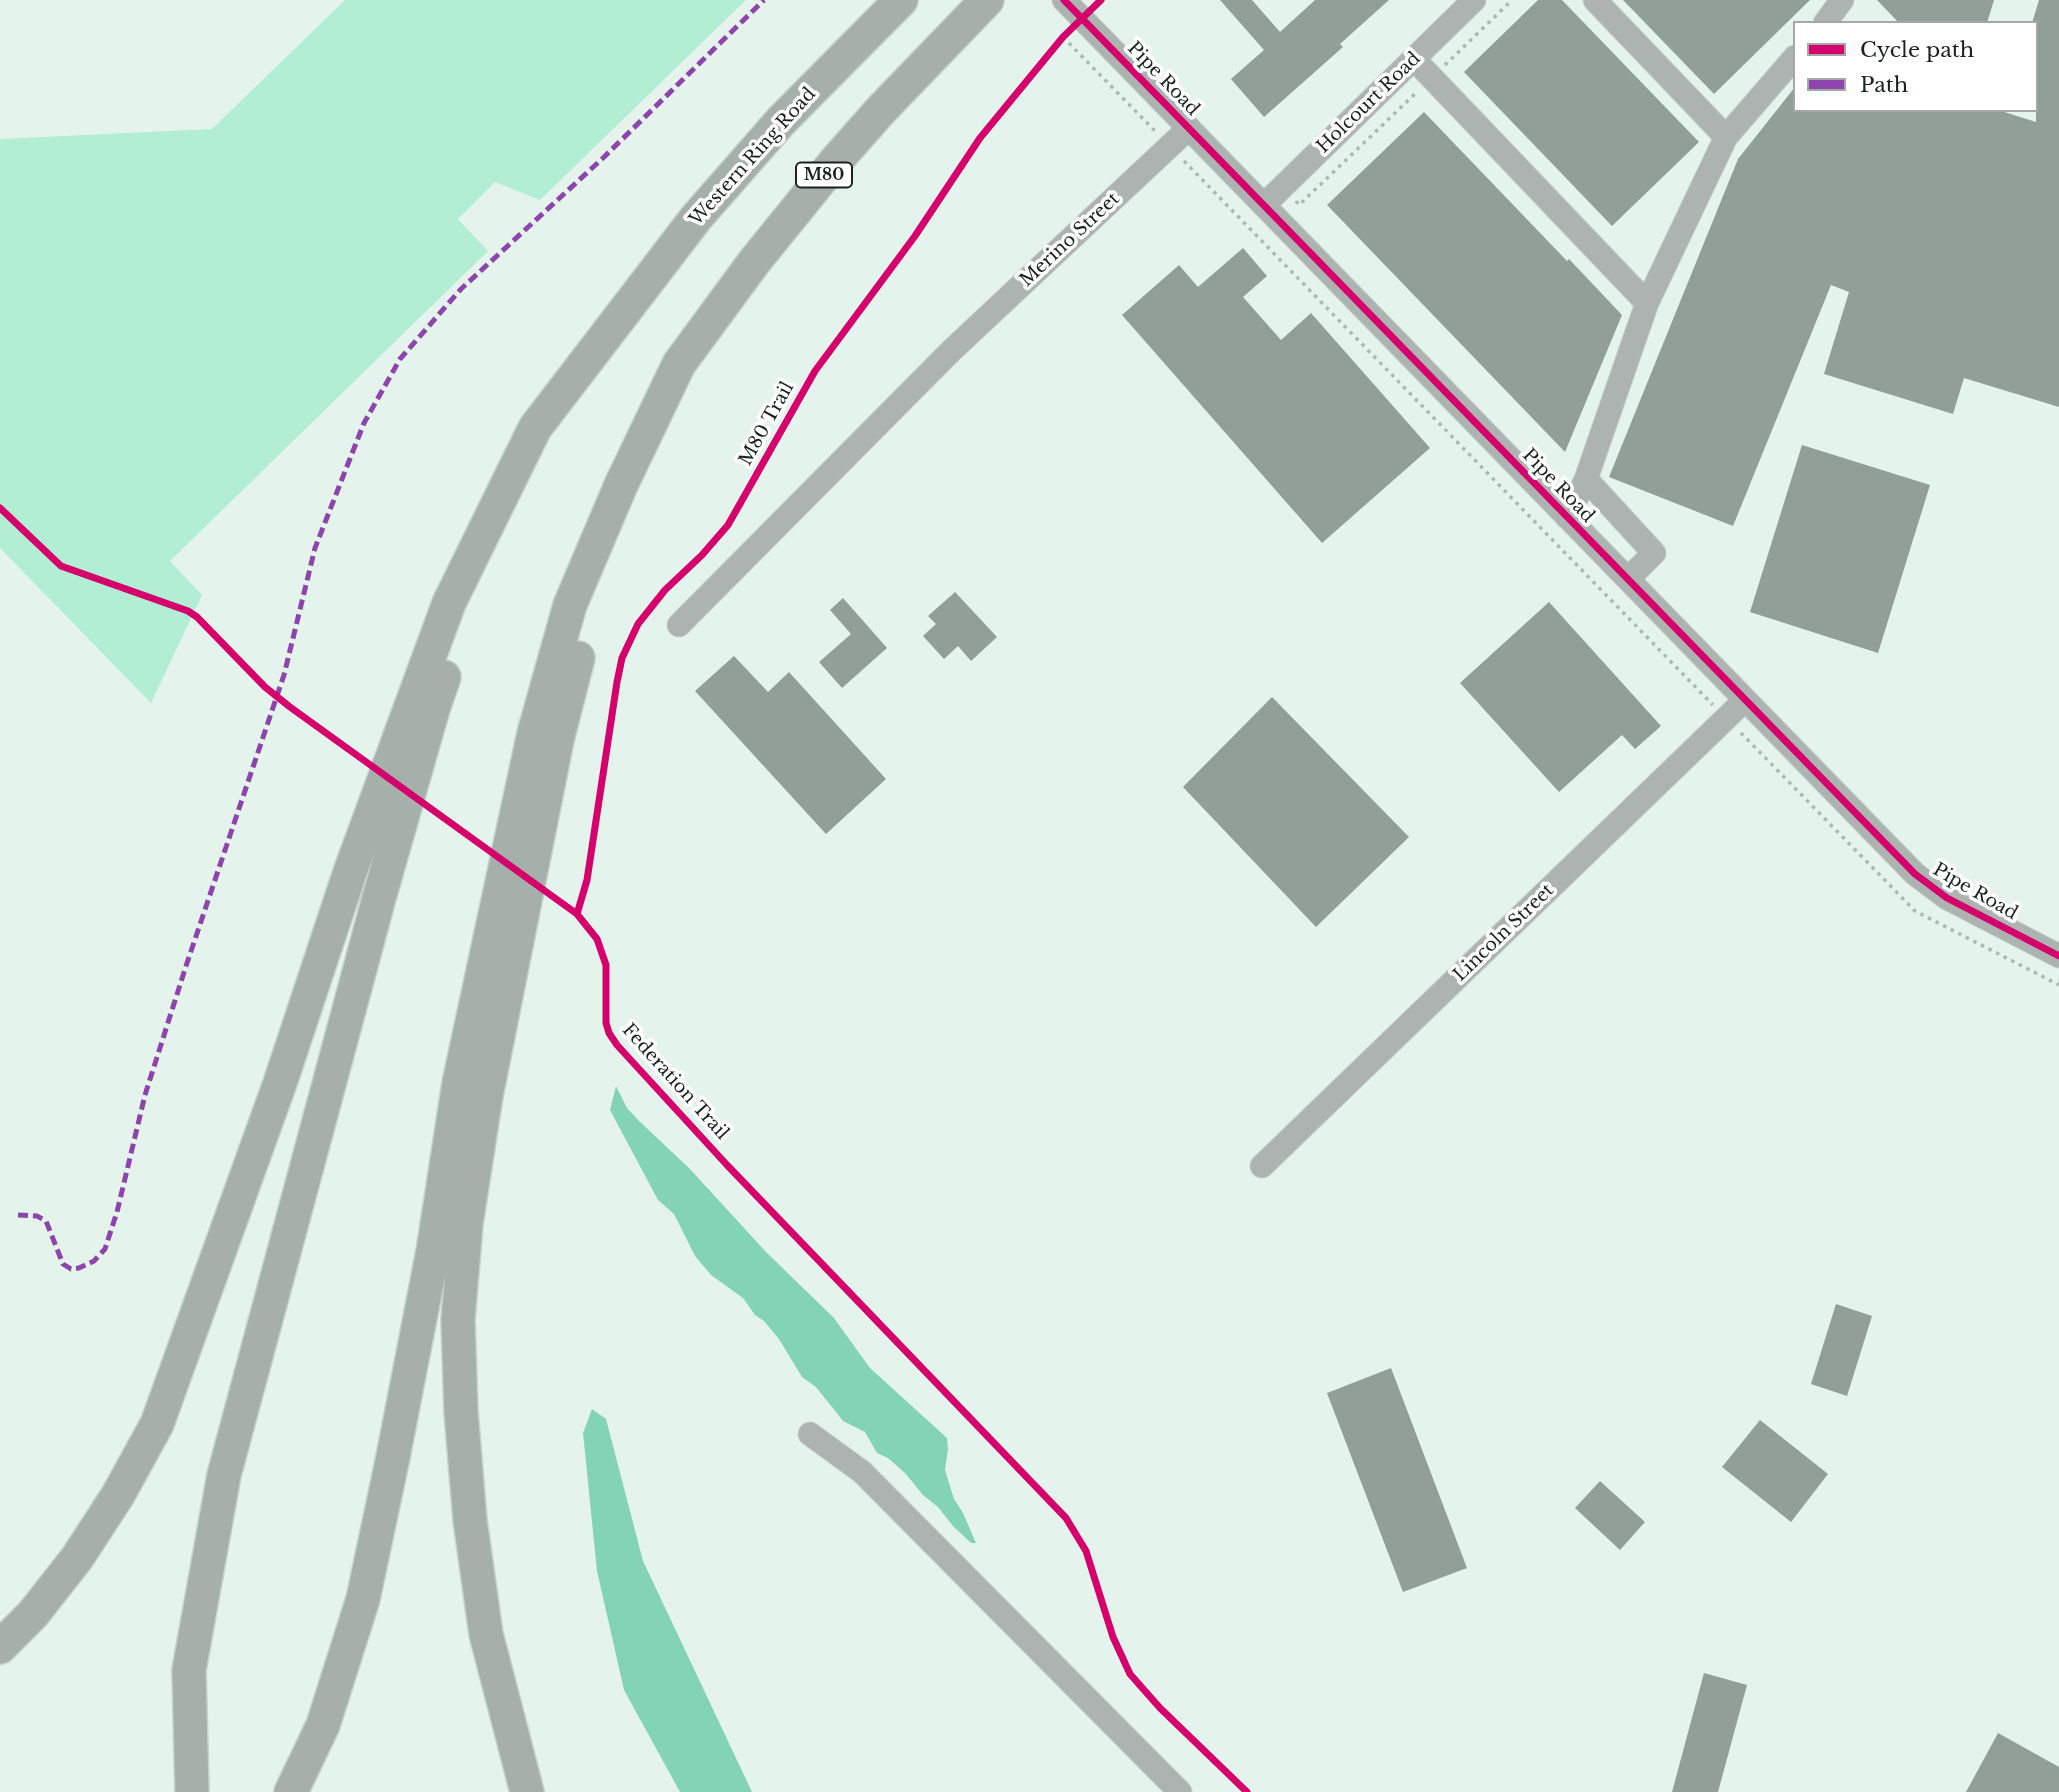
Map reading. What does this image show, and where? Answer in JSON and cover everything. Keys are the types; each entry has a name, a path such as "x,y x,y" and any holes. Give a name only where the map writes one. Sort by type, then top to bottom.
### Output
{"highway":[{"name":"Western Ring Road","path":"617,324 696,219 781,121 901,0"},
{"name":"M80","path":"679,364 754,262 835,162 987,0"},
{"path":"0,1647 33,1614 77,1558 118,1495 157,1424 288,1060 350,872 449,603 535,428 617,324"},
{"path":"192,1792 189,1670 224,1475 429,720 467,613 541,449 617,324"},
{"path":"291,1792 323,1726 363,1599 433,1251 459,1083 534,733 570,605 621,485 679,364"},
{"path":"527,1792 486,1634 470,1520 457,1320 466,1223 486,1096 541,822 588,616 630,490 679,364"}],"street":[{"name":"Pipe Road","path":"1064,0 1915,874 1947,898 2059,956"},
{"name":"Holcourt Road","path":"1264,205 1474,0"},
{"path":"1595,0 1726,137"},
{"path":"1826,21 1842,0"},
{"path":"1414,59 1647,303"},
{"path":"1567,517 1586,480 1647,303 1726,137 1793,59"},
{"name":"Merino Street","path":"679,625 951,351 1189,128"},
{"path":"1586,480 1654,553 1628,579"},
{"name":"Lincoln Street","path":"1262,1166 1745,700"},
{"path":"810,1434 862,1472 1180,1792"}],"path":[{"path":"1282,187 1299,205 1512,0"},
{"path":"1055,47 1083,19"},
{"path":"1063,37 1915,911 2059,985"}],"shaded area":[{"path":"345,0 746,0 540,200 495,182 458,219 488,251 170,561 202,595 151,703 0,548 0,139 212,129"},
{"path":"616,1086 627,1108 638,1120 690,1169 766,1252 834,1318 870,1368 947,1438 945,1470 954,1499 976,1543 971,1543 953,1526 905,1473 888,1458 877,1453 865,1432 843,1421 816,1387 802,1377 779,1339 764,1321 755,1315 743,1298 711,1275 695,1256 674,1214 658,1200 610,1110"},
{"path":"592,1409 606,1419 643,1561 752,1792 680,1792 624,1690 597,1571 583,1433"}],"building":[{"path":"1220,0 1252,0 1280,32 1315,0 1389,0 1340,44 1343,47 1264,117 1231,79 1264,50"},
{"path":"1538,0 1562,0 1699,142 1612,226 1464,72"},
{"path":"1623,0 1810,0 1714,94"},
{"path":"1877,0 1994,0 1988,21 1897,21"},
{"path":"2039,0 2059,0 2059,407 1964,378 1953,414 1824,374 1849,292 1831,285 1733,526 1609,477 1738,159 1793,90 1793,112 2004,112 2036,122 2038,21 2033,21"},
{"path":"1424,112 1622,315 1565,452 1327,205"},
{"path":"1243,248 1267,276 1243,297 1281,340 1311,313 1430,448 1322,543 1122,315 1179,265 1198,287"},
{"path":"1802,445 1930,485 1878,653 1750,612"},
{"path":"955,592 997,637 971,661 958,646 944,659 923,636 936,624 928,616"},
{"path":"843,598 887,648 842,688 819,662 851,634 830,610"},
{"path":"1549,602 1661,726 1635,749 1622,735 1559,792 1460,683"},
{"path":"734,656 768,692 789,672 886,779 826,834 695,691"},
{"path":"1272,697 1409,837 1316,927 1183,787"},
{"path":"1836,1304 1872,1316 1847,1396 1811,1384"},
{"path":"1391,1368 1467,1568 1403,1592 1327,1393"},
{"path":"1760,1420 1828,1474 1791,1522 1722,1467"},
{"path":"1600,1481 1645,1522 1620,1550 1575,1508"},
{"path":"1704,1673 1747,1685 1718,1792 1672,1792"},
{"path":"1998,1733 2059,1767 2059,1792 1966,1792"}],"marked path":[{"path":"18,1215 37,1216 46,1221 63,1264 71,1269 94,1261 105,1249 117,1212 145,1095 284,675 315,548 364,423 400,359 461,289 603,158 764,0"}],"cycle path":[{"path":"1064,0 1915,874 1947,898 2059,956"},
{"name":"M80 Trail","path":"577,914 587,880 622,658 638,624 665,590 702,555 728,525 815,371 915,236 980,138 1063,37 1101,0"},
{"name":"Federation Trail","path":"0,508 61,566 188,611 197,617 265,687 290,707 577,914 597,939 606,965 606,1023 617,1045 727,1165 1066,1518 1086,1551 1113,1637 1130,1674 1160,1708 1247,1792"}]}
